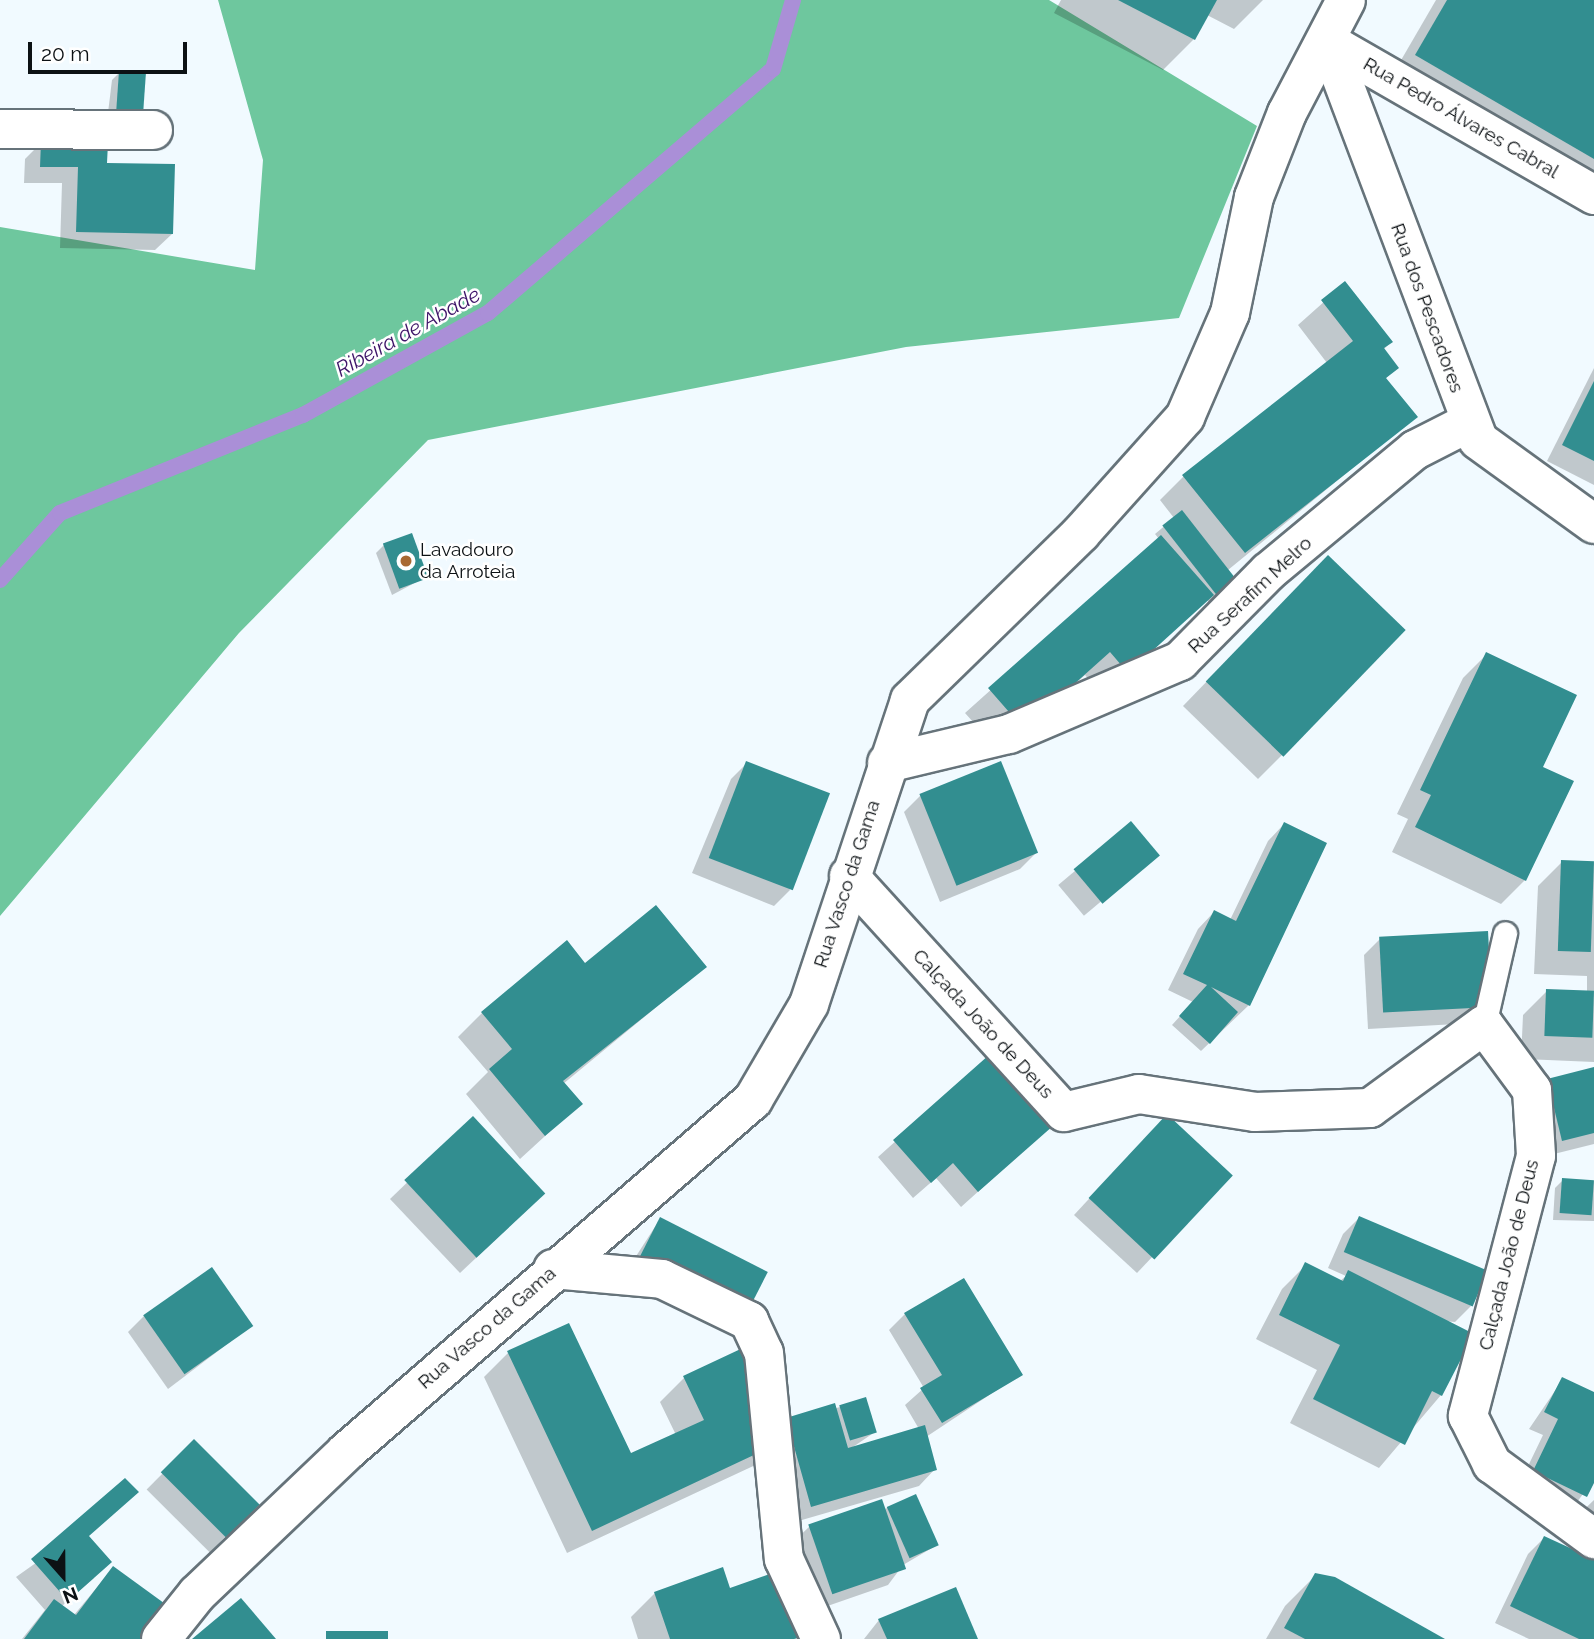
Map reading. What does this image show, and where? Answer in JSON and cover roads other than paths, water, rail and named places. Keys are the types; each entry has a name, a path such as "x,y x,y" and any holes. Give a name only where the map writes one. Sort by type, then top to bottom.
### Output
{"street":[{"name":"Rua Vasco da Gama","path":"162,1639 197,1594 346,1452 553,1269 752,1100 809,1004 849,876 910,700 1081,533 1185,417 1230,313 1259,185 1287,113 1328,42 1346,0"},
{"name":"Rua Pedro Álvares Cabral","path":"1328,42 1594,195"},
{"name":"Rua dos Pescadores","path":"1328,42 1478,440 1594,524"},
{"path":"0,129 153,130"},
{"name":"Rua Serafim Melro","path":"887,763 1009,734 1180,661 1268,572 1415,450 1470,422"},
{"name":"Calçada João de Deus","path":"849,876 1064,1112 1139,1094 1255,1112 1370,1108 1484,1025 1532,1090 1536,1156 1468,1416 1492,1464 1594,1539"},
{"path":"553,1269 662,1279 749,1321 764,1353 784,1559 821,1639"}],"lane":[{"path":"1484,1025 1505,933"}],"waterway":[{"name":"Ribeira de Abade","path":"0,580 60,513 303,415 488,313 773,69 793,0"}],"place":[{"name":"Lavadouro da Arroteia","path":"406,561"}]}
